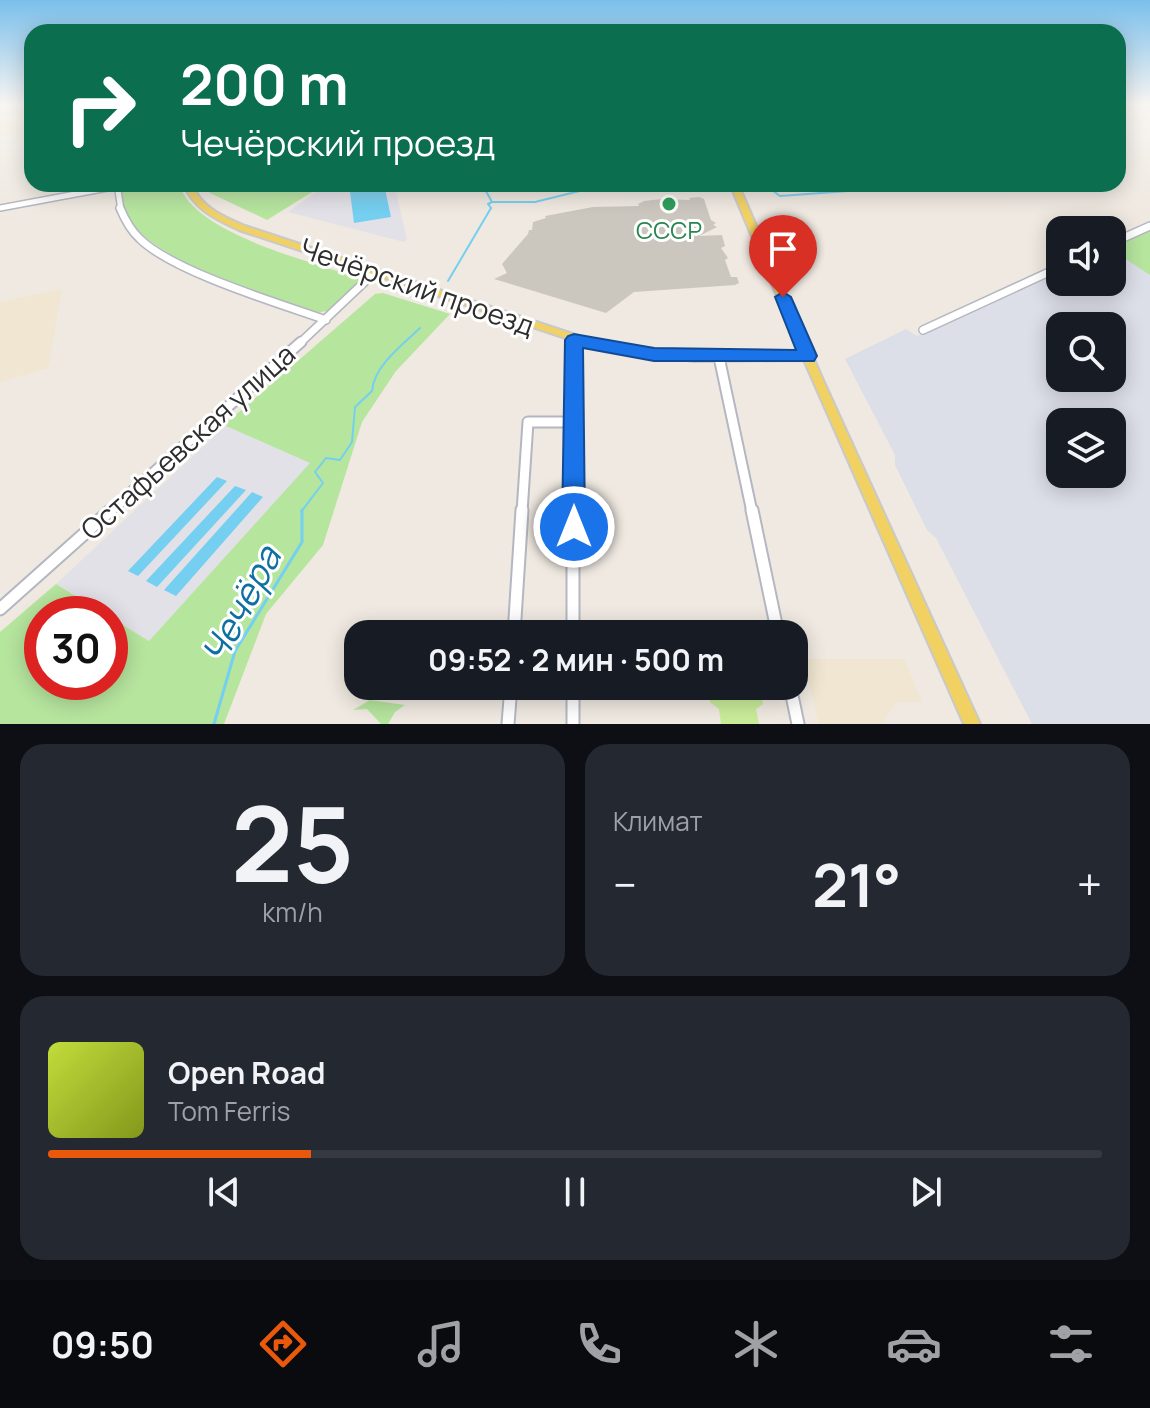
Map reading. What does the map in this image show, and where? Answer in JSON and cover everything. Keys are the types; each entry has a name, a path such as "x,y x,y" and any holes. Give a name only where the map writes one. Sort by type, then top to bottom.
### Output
{"main road":[{"name":"Чечёрский проезд","path":"192,192 196,200 232,223 574,340 654,355 808,356"},
{"path":"737,192 972,724"}],"street":[{"path":"0,208 81,192"},
{"path":"117,192 116,205 127,225 147,247 190,269 326,320"},
{"path":"1126,237 1150,226"},
{"name":"Остафьевская улица","path":"0,609 326,320 374,273"},
{"path":"923,330 1046,273"},
{"path":"573,620 574,340"},
{"path":"719,357 775,620"},
{"path":"515,620 528,422 574,422"},
{"path":"508,724 510,700"},
{"path":"573,700 573,724"},
{"path":"793,700 798,724"}],"shaded area":[{"path":"317,192 396,192 407,239 404,242 288,212"},
{"path":"1150,229 1150,724 1032,724 936,538 927,530 895,465 895,455 845,359 906,329 917,336 1046,279 1046,296 1126,296 1126,240"},
{"path":"62,289 48,368 0,382 0,302"},
{"path":"226,425 311,463 149,641 128,628 128,596 76,596 56,584"},
{"path":"808,659 904,659 922,702 896,702 882,724 819,724 808,679"}],"green space":[{"path":"121,192 183,192 189,202 208,218 231,232 287,255 362,279 327,311 315,313 198,269 143,235 126,215"},
{"path":"209,192 312,192 267,220"},
{"path":"1150,229 1150,275 1126,259 1126,240"},
{"path":"383,293 450,314 396,371 362,422 323,545 266,614 224,724 0,724 0,632 24,611 24,700 128,700 128,628 149,641 310,463 224,425 375,294"},
{"path":"56,584 76,596 42,596"},
{"path":"370,700 405,705 395,712 388,724 381,724 367,709 353,710"},
{"path":"762,700 763,704 756,709 759,724 721,724 719,709 710,702"}],"water":[{"path":"350,192 386,192 391,217 354,223"},
{"path":"217,477 227,481 138,576 128,571"},
{"path":"235,486 246,490 157,587 146,581"},
{"path":"252,492 263,497 176,596 164,590"}],"building":[{"path":"704,199 711,220 716,223 713,225 717,227 699,236 722,235 725,246 721,248 728,258 725,260 731,277 737,277 739,283 735,285 634,292 606,313 494,279 507,273 502,264 532,230 533,222 545,216 593,207 639,206 644,201"}],"waterway":[{"name":"Чечёра","path":"448,281 491,208 488,204 492,202 487,192"},
{"path":"493,202 535,202 576,192"},
{"path":"775,192 780,196 835,192"},
{"name":"Чечёра","path":"302,511 323,483 315,472 326,458 340,460 352,442 355,407 372,391 383,365 420,328"},
{"name":"Чечёра","path":"214,724 235,651 302,542 302,511"}],"place":[{"name":"СССР","path":"669,204"}],"route":[{"path":"574,527 574,340 654,355 808,356 783,297"}]}
